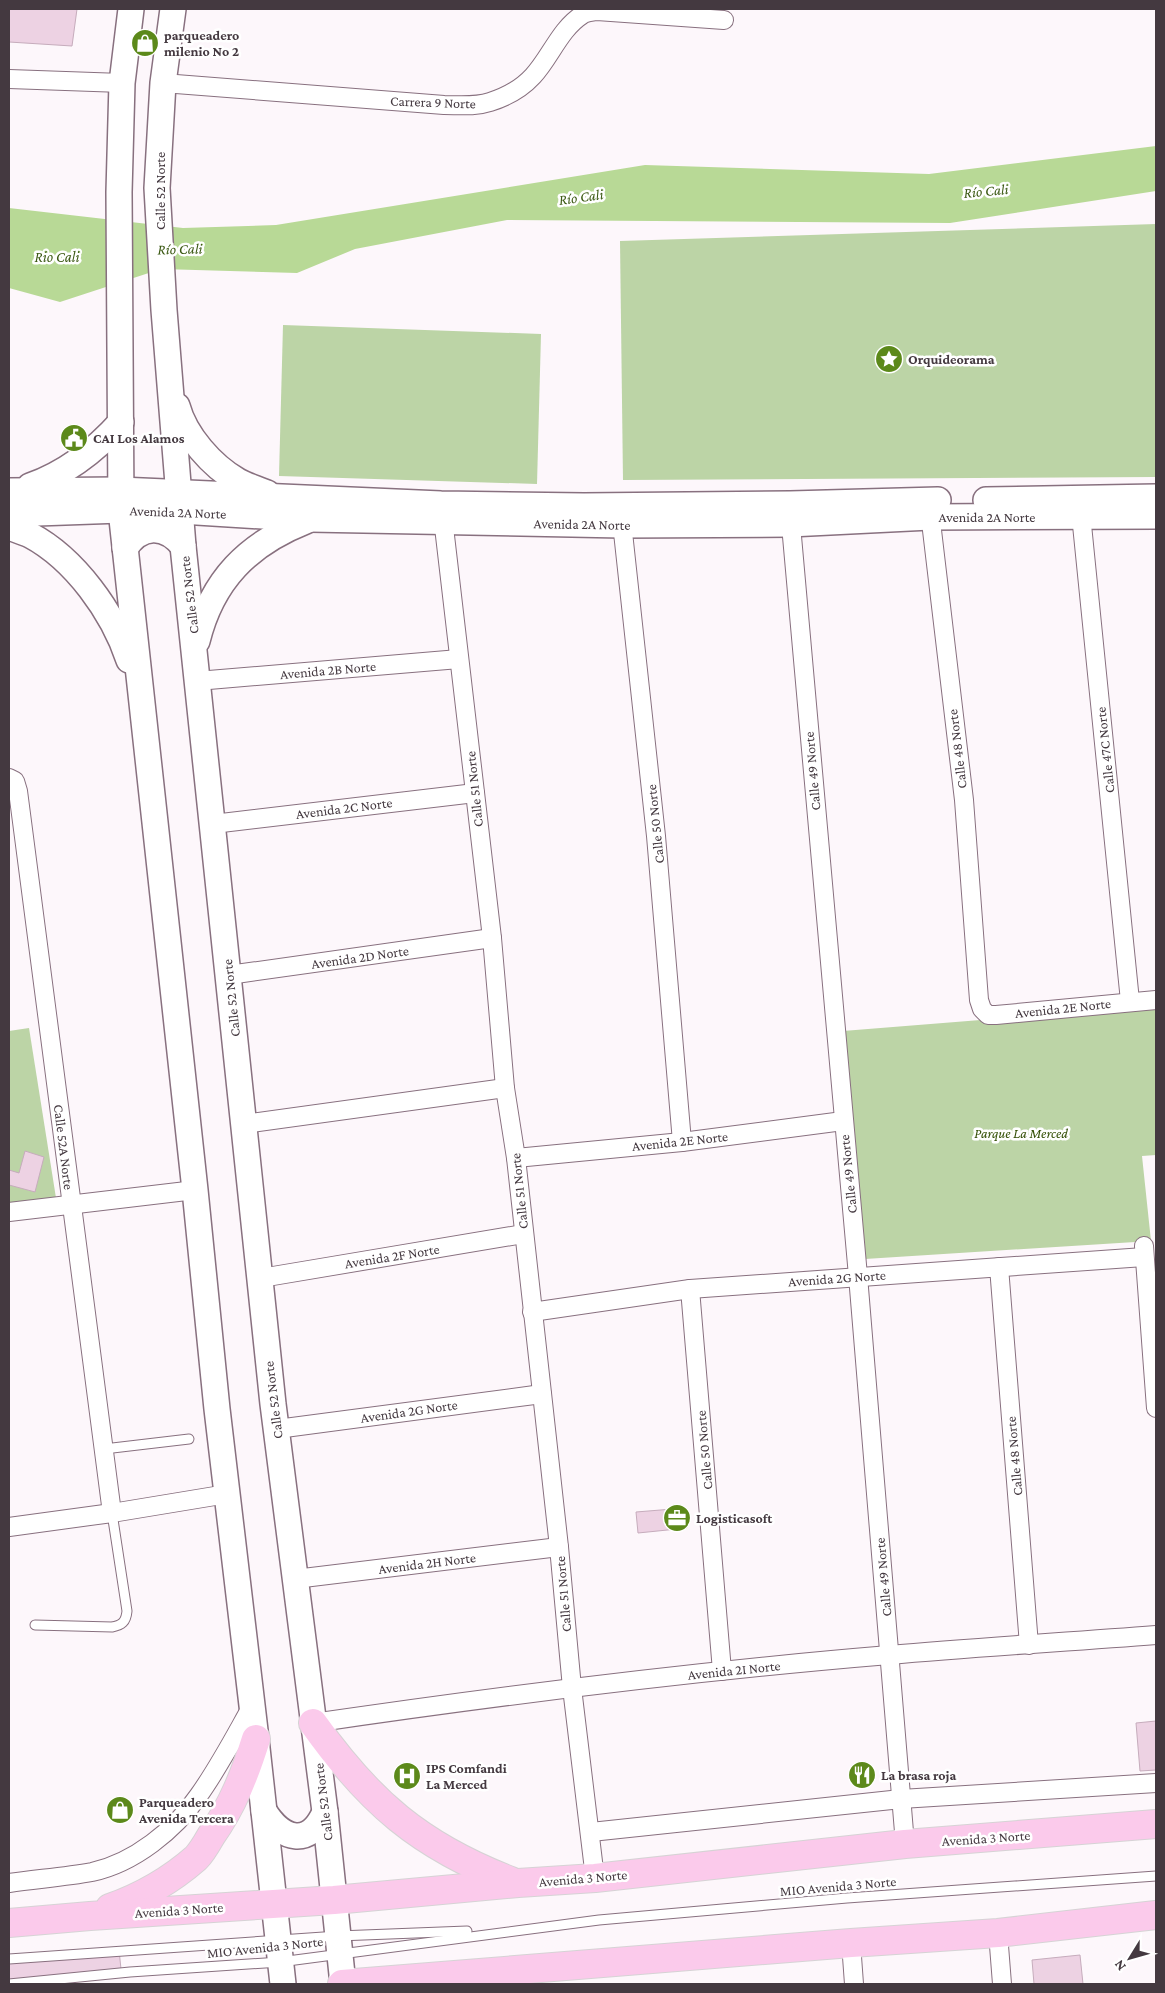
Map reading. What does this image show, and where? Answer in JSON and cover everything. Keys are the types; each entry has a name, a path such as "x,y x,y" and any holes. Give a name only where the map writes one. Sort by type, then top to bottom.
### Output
{"main road":[{"path":"131,9 122,84 119,192 121,422 125,497 125,548 195,1190 216,1409 256,1738 280,1962"},
{"name":"Calle 52 Norte","path":"173,9 163,83 157,188 164,310 183,546 277,1429 325,1812 343,1984"},
{"path":"170,382 178,411 192,438 212,461 238,481 306,509 281,531 255,548 233,569 215,594 205,615 195,651"},
{"path":"121,396 133,420 125,497"},
{"path":"15,490 66,470 105,440 121,422"},
{"name":"Avenida 2A Norte","path":"15,490 125,497 180,503 442,513 621,516 790,514 929,508 1080,508 1156,516"},
{"name":"Avenida 2A Norte","path":"9,514 125,497"},
{"name":"Avenida 2A Norte","path":"1080,508 1156,497"},
{"path":"9,527 30,535 59,556 85,582 106,611 123,643 135,677 142,713"},
{"path":"125,548 131,540 148,530 159,530 168,533 183,546"},
{"path":"313,1723 350,1773 368,1793 402,1822 438,1847 477,1868 518,1883"},
{"path":"90,1916 130,1901 166,1880 197,1857 226,1815 236,1795 256,1738"},
{"path":"264,1810 271,1823 282,1832 295,1836 309,1833 320,1824 325,1812"},
{"name":"Avenida 3 Norte","path":"9,1923 334,1900 595,1878 904,1844 1156,1824"},
{"path":"343,1984 998,1933 1156,1915"},
{"path":"492,1984 527,1970"}],"street":[{"name":"Carrera 9 Norte","path":"163,83 444,105 474,105 496,100 522,85 534,75 571,25 583,14 596,11 724,20"},
{"path":"9,79 122,84"},
{"name":"Calle 48 Norte","path":"929,508 964,800 979,1000"},
{"name":"Calle 47C Norte","path":"1080,508 1130,1001"},
{"name":"Calle 51 Norte","path":"442,513 492,938 505,1088 516,1158 559,1547 572,1688 591,1832 595,1878"},
{"name":"Calle 49 Norte","path":"790,514 858,1276 904,1844"},
{"name":"Calle 50 Norte","path":"621,516 656,836 682,1142"},
{"name":"Avenida 2B Norte","path":"198,682 459,659"},
{"name":"Calle 52A Norte","path":"12,779 18,791 112,1513"},
{"name":"Avenida 2C Norte","path":"213,824 475,793"},
{"name":"Avenida 2D Norte","path":"229,975 492,938"},
{"name":"Avenida 2E Norte","path":"979,1000 982,1009 988,1015 1156,1000"},
{"path":"244,1124 505,1088"},
{"name":"Avenida 2E Norte","path":"516,1158 682,1142 843,1121"},
{"path":"9,1212 195,1190"},
{"name":"Avenida 2F Norte","path":"261,1278 523,1234"},
{"name":"Avenida 2G Norte","path":"532,1312 690,1289 998,1267 1144,1252 1156,1408"},
{"name":"Calle 48 Norte","path":"998,1267 1028,1645"},
{"name":"Calle 50 Norte","path":"690,1289 722,1671"},
{"name":"Avenida 2G Norte","path":"277,1429 542,1394"},
{"path":"9,1527 112,1513 227,1494"},
{"name":"Avenida 2H Norte","path":"295,1579 559,1547"},
{"name":"Avenida 2I Norte","path":"313,1723 572,1688 722,1671 889,1655 1156,1635"},
{"path":"9,1883 93,1872 110,1866 144,1849 174,1824 199,1796 252,1706"},
{"path":"591,1832 901,1799 1156,1783"},
{"path":"998,1933 1002,1984"},
{"path":"852,1943 854,1984"}],"lane":[{"path":"104,1449 189,1439"},
{"path":"35,1626 112,1626 120,1625 126,1620 127,1611 112,1513"},
{"name":"MIO Avenida 3 Norte","path":"9,1984 130,1972 280,1962 339,1944 523,1929 599,1920 847,1898 1156,1876"},
{"name":"MIO Avenida 3 Norte","path":"9,1959 280,1962 339,1944 523,1929"}],"green space":[{"name":"Orquideorama","path":"1156,224 1156,477 623,480 620,241"},
{"path":"283,325 541,334 537,484 279,476"},
{"name":"Parque La Merced","path":"1156,1006 1156,1155 1142,1156 1151,1241 865,1259 843,1031"},
{"path":"29,1028 56,1198 9,1204 9,1031"}],"water":[{"name":"Rio Cali","path":"1156,146 1156,191 950,223 507,220 355,249 297,273 161,269 60,302 9,288 9,208 183,228 276,225 645,165 929,174"}],"building":[{"path":"9,9 77,9 72,46 9,42"},
{"path":"25,1151 44,1157 35,1192 9,1185 9,1170 19,1173"},
{"path":"685,1508 687,1528 638,1533 636,1512"},
{"path":"1156,1721 1156,1770 1140,1771 1136,1723"},
{"path":"119,1950 121,1969 9,1980 9,1961"},
{"path":"1080,1955 1083,1984 1034,1984 1032,1960"}],"place":[{"name":"parqueadero milenio No 2","path":"145,43"},
{"name":"Orquideorama","path":"889,359"},
{"name":"CAI Los Alamos","path":"74,438"},
{"name":"Logisticasoft","path":"677,1518"},
{"name":"La brasa roja","path":"862,1775"},
{"name":"IPS Comfandi La Merced","path":"407,1776"},
{"name":"Parqueadero Avenida Tercera","path":"120,1810"}],"water label":[{"name":"Río Cali","path":"986,191"},
{"name":"Río Cali","path":"581,197"},
{"name":"Río Cali","path":"180,249"}]}
